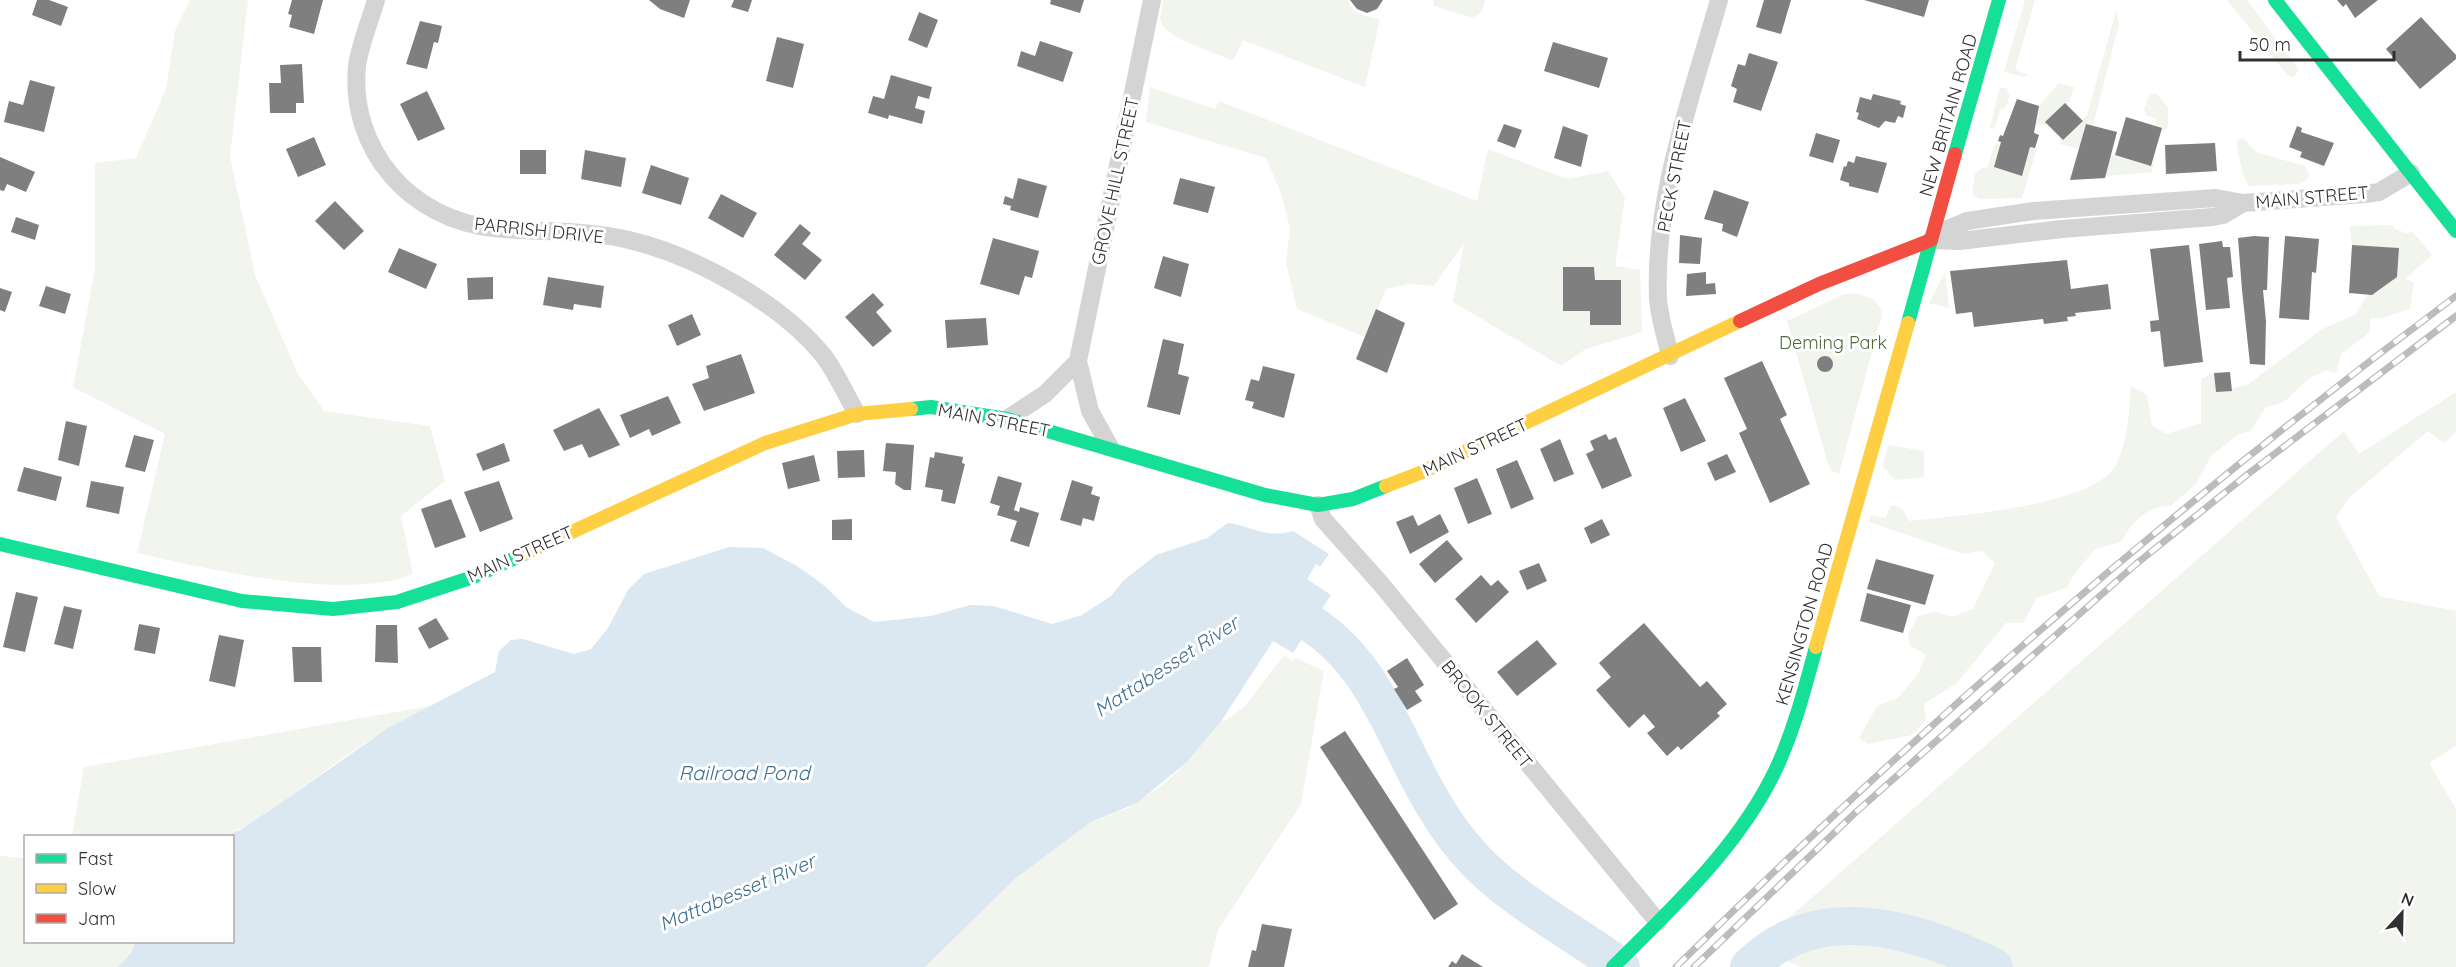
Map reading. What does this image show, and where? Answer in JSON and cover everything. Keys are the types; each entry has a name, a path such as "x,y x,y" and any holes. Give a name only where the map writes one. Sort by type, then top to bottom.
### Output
{"main road":[{"name":"NEW BRITAIN ROAD","path":"1931,240 1999,0"},
{"path":"2275,0 2456,231"},
{"name":"MAIN STREET","path":"0,544 242,601 333,609 397,602 473,577 765,443 857,414 931,407 1007,419 1110,447 1265,495 1318,505 1353,500 1420,473 1820,284 1931,240"},
{"name":"KENSINGTON ROAD","path":"1613,967 1712,866 1741,827 1770,781 1788,740 1931,240"}],"street":[{"name":"PARRISH DRIVE","path":"376,0 357,66 360,105 369,141 374,150 390,177 416,201 450,219 492,228 587,232 631,240 710,271 755,297 793,325 823,356 857,414"},
{"name":"GROVE HILL STREET","path":"1110,447 1090,411 1078,361 1152,0"},
{"name":"PECK STREET","path":"1670,356 1658,299 1662,226 1679,139 1719,0"},
{"name":"MAIN STREET","path":"1931,240 1948,228 1967,221 2034,211 2188,199 2217,198 2243,203 2379,192 2410,173"},
{"path":"2188,199 2189,219"},
{"name":"MAIN STREET","path":"1931,240 1959,242 2037,231 2223,215 2243,203"},
{"path":"2130,204 2131,223"},
{"path":"2034,211 2037,231"},
{"path":"1007,419 1045,394 1078,361"},
{"name":"BROOK STREET","path":"1318,505 1323,519 1382,584 1658,922"}],"green space":[{"path":"190,0 248,0 230,156 255,275 297,372 324,411 430,426 445,481 401,516 413,574 385,582 352,585 315,584 238,574 137,553 165,434 73,387 95,269 95,163 136,158 166,89 175,31"},
{"path":"1164,0 1348,0 1356,12 1380,19 1365,87 1243,40 1234,59 1231,60 1193,45 1173,35 1162,24 1160,15"},
{"path":"1431,0 1485,0 1482,12 1473,18 1434,6 1434,1"},
{"path":"2025,0 2035,0 2015,70 2028,75 2024,77 2004,72"},
{"path":"2227,0 2247,0 2299,70 2294,77 2288,76"},
{"path":"2116,11 2119,24 2093,126 2086,124 2079,149 2060,144 2060,137 2063,140 2087,115"},
{"path":"2059,83 2074,87 2068,105 2065,103 2046,122 2047,125 2036,125 2039,106"},
{"path":"1150,87 1215,109 1219,101 1477,201 1488,149 1567,179 1608,171 1625,198 1615,266 1640,270 1642,332 1586,349 1561,366 1453,302 1464,243 1434,286 1409,284 1386,289 1365,337 1297,309 1286,263 1290,229 1282,196 1266,158 1146,122","holes":["1563,267 1594,267 1595,280 1621,281 1621,325 1590,325 1590,311 1563,311"]},
{"path":"2000,87 2008,89 2007,93 2010,94 2006,107 2000,110 1995,128 1992,127 1989,131"},
{"path":"2150,94 2157,94 2168,107 2168,128 2160,133 2155,126 2156,119 2146,115 2144,109"},
{"path":"2243,138 2256,152 2305,166 2309,178 2299,184 2249,186 2243,175 2236,142"},
{"path":"1995,144 2001,145 2022,175 2030,147 2037,148 2022,198 1980,199 1972,194 1975,173 1984,167 1987,168"},
{"path":"2111,154 2154,164 2152,172 2106,176"},
{"path":"2393,225 2395,229 2406,233 2413,232 2432,255 2405,279 2414,282 2410,309 2382,318 2371,318 2369,333 2341,354 2336,373 2327,370 2308,379 2284,402 2265,408 2251,431 2239,434 2211,456 2196,484 2171,506 2163,506 2141,516 2121,542 2095,549 2073,576 2068,587 2037,598 2023,623 2006,623 1957,683 1924,704 1926,720 1912,735 1868,744 1859,738 1877,706 1898,698 1918,674 1926,655 1910,646 1908,636 1918,616 1936,612 1952,617 1973,609 1995,563 1981,551 1963,554 1869,522 1870,515 1886,518 1890,507 1894,505 1903,510 1909,521 1958,516 2023,506 2083,490 2104,478 2117,463 2124,444 2131,386 2147,395 2152,425 2166,434 2201,423 2201,379 2214,373 2216,392 2247,385 2322,329 2355,315 2368,294 2373,294 2397,277 2399,248 2352,245 2350,226"},
{"path":"1945,272 1949,308 1929,303"},
{"name":"Deming Park","path":"1844,294 1868,297 1877,304 1882,315 1839,474 1832,471 1828,464 1787,321"},
{"path":"2456,392 2456,432 2444,443 2428,431 2350,497 2336,517 2379,596 2456,611 2456,746 2429,763 2456,809 2456,967 1802,967 1752,950 2344,431 2359,454"},
{"path":"1888,445 1924,451 1924,477 1895,480 1883,467"},
{"path":"1284,655 1293,661 1296,658 1324,671 1301,804 1218,930 1209,967 925,967 1016,878 1091,822 1130,807 1164,784 1187,762 1222,720 1225,721 1245,706"},
{"path":"430,706 359,747 269,812 227,835 72,835 84,767"},
{"path":"0,856 24,858 24,943 135,943 132,952 118,967 0,967"}],"water":[{"name":"Railroad Pond","path":"1228,523 1274,534 1293,531 1329,554 1320,567 1316,564 1307,579 1331,595 1293,653 1273,641 1222,720 1187,762 1137,803 1091,822 1016,878 925,967 118,967 132,952 135,943 234,943 234,835 228,835 240,830 281,803 388,728 495,672 499,651 511,640 523,639 574,654 591,649 608,628 628,590 644,574 729,547 763,548 797,566 825,586 846,607 874,622 931,616 970,605 994,606 1052,624 1082,615 1111,596 1123,581 1156,555 1207,538"}],"building":[{"path":"37,0 49,0 68,7 61,26 32,15"},
{"path":"292,0 323,0 314,34 289,27 292,15 288,14"},
{"path":"649,0 690,0 684,18 660,9"},
{"path":"734,0 752,0 748,12 731,7"},
{"path":"1051,0 1084,0 1080,13 1050,4"},
{"path":"1350,0 1383,0 1377,9 1367,13 1357,9"},
{"path":"1764,0 1791,0 1781,34 1756,27"},
{"path":"1864,0 1929,0 1924,17"},
{"path":"2337,0 2378,0 2355,18 2346,4 2343,7"},
{"path":"919,12 938,20 927,48 908,40"},
{"path":"2421,17 2456,55 2456,59 2420,89 2386,49"},
{"path":"420,21 442,26 438,43 434,42 427,69 406,64"},
{"path":"777,37 804,44 793,88 766,81"},
{"path":"1040,41 1073,52 1063,82 1017,66 1021,51 1035,56"},
{"path":"1553,42 1608,58 1599,88 1544,71"},
{"path":"1749,53 1778,62 1761,111 1733,102 1737,89 1731,86 1738,64 1745,66"},
{"path":"302,64 304,103 296,103 296,113 270,113 269,83 281,83 280,65"},
{"path":"891,75 932,87 929,99 918,96 915,108 925,111 922,124 889,115 888,119 868,113 873,96 884,99"},
{"path":"30,80 55,87 44,132 4,122 9,101 23,105"},
{"path":"427,91 445,129 418,141 400,104"},
{"path":"1873,94 1901,101 1900,104 1906,106 1903,118 1898,116 1895,123 1885,121 1879,128 1857,119 1859,113 1856,112 1860,97 1871,100"},
{"path":"2017,99 2039,106 2034,133 2039,135 2035,148 2030,147 2022,176 1994,167 2001,142 1998,141 2000,135 2003,136"},
{"path":"2065,103 2083,121 2063,140 2045,122"},
{"path":"2126,117 2162,128 2151,166 2115,155"},
{"path":"1504,124 1522,130 1515,148 1497,141"},
{"path":"2086,124 2117,132 2105,178 2070,180"},
{"path":"1563,126 1588,135 1581,167 1554,158"},
{"path":"2297,126 2302,128 2301,132 2334,143 2324,166 2300,157 2302,152 2289,147"},
{"path":"1816,133 1840,140 1833,163 1809,156"},
{"path":"314,137 326,165 298,177 286,149"},
{"path":"2215,143 2217,171 2166,174 2165,145"},
{"path":"520,150 546,150 546,174 520,174"},
{"path":"585,150 626,158 621,187 581,179"},
{"path":"1856,156 1887,163 1878,193 1849,186 1849,183 1840,180 1844,166 1846,167 1848,161 1854,163"},
{"path":"0,157 35,172 26,192 7,184 4,191 0,190"},
{"path":"651,165 689,178 681,205 642,193"},
{"path":"1018,178 1047,186 1038,218 1010,210 1011,206 1003,204 1005,196 1013,199"},
{"path":"1180,178 1215,187 1208,213 1173,204"},
{"path":"1714,190 1749,202 1737,237 1722,231 1723,224 1704,219"},
{"path":"721,194 757,213 743,238 708,218"},
{"path":"335,201 364,231 344,250 315,221"},
{"path":"16,217 39,225 35,240 11,232"},
{"path":"800,224 811,233 802,244 822,260 805,280 774,255"},
{"path":"1680,235 1702,238 1700,264 1679,263"},
{"path":"2285,236 2319,239 2316,273 2312,272 2309,320 2279,318"},
{"path":"2269,237 2267,290 2263,290 2266,321 2265,365 2250,364 2242,290 2238,238"},
{"path":"993,238 1039,251 1032,278 1025,276 1019,295 980,284"},
{"path":"2222,241 2223,247 2230,247 2233,277 2227,278 2230,308 2206,310 2199,244"},
{"path":"2189,245 2203,362 2164,367 2160,331 2151,332 2150,321 2159,320 2150,249"},
{"path":"2352,245 2399,248 2397,277 2372,295 2349,293"},
{"path":"399,248 437,264 426,289 388,272"},
{"path":"1163,256 1189,264 1181,297 1154,288"},
{"path":"2067,260 2071,289 2108,284 2111,309 2075,313 2076,316 2067,317 2068,321 2044,324 2043,319 1974,327 1972,312 1956,314 1950,271"},
{"path":"1563,267 1594,267 1595,280 1621,280 1621,325 1590,325 1590,311 1563,311"},
{"path":"1706,272 1706,284 1715,283 1716,294 1686,296 1687,274"},
{"path":"493,277 493,299 468,300 467,278"},
{"path":"548,277 604,286 601,308 574,304 573,310 543,305"},
{"path":"46,286 71,294 65,314 39,306"},
{"path":"0,288 12,292 5,312 0,310"},
{"path":"873,293 884,305 876,312 892,331 873,347 845,317"},
{"path":"1376,309 1405,323 1387,373 1356,359"},
{"path":"692,314 701,335 677,346 668,325"},
{"path":"986,318 988,345 947,348 945,320"},
{"path":"1163,339 1184,344 1178,374 1189,377 1180,415 1147,407"},
{"path":"741,354 755,393 704,411 692,384 709,378 706,366"},
{"path":"1825,356 1833,364 1825,372 1817,364"},
{"path":"1762,361 1787,415 1780,419 1810,484 1770,503 1739,433 1747,429 1724,378"},
{"path":"1263,366 1295,374 1284,418 1252,408 1254,402 1245,400 1251,379 1259,381"},
{"path":"2230,372 2232,391 2216,392 2214,373"},
{"path":"668,396 681,423 652,436 649,429 630,438 620,415"},
{"path":"1685,398 1706,441 1681,452 1663,408"},
{"path":"599,408 620,445 589,458 582,444 564,451 553,430"},
{"path":"66,421 87,426 79,466 58,460"},
{"path":"1606,434 1609,440 1616,437 1632,476 1602,489 1586,454 1594,450 1590,441"},
{"path":"134,435 154,440 145,472 125,467"},
{"path":"1560,439 1574,474 1554,482 1540,449"},
{"path":"504,443 510,461 483,471 476,454"},
{"path":"886,443 914,445 911,490 904,490 895,484 896,472 883,471"},
{"path":"864,450 865,477 838,478 837,451"},
{"path":"935,452 963,457 962,463 965,464 955,504 941,501 943,490 925,487 930,457 934,458"},
{"path":"1727,454 1736,472 1715,481 1707,463"},
{"path":"814,455 820,481 788,489 782,463"},
{"path":"1517,460 1534,499 1511,509 1496,469"},
{"path":"24,467 62,477 56,501 17,491"},
{"path":"998,476 1022,483 1014,510 1019,512 1020,507 1039,513 1029,547 1010,541 1017,521 997,515 1000,506 990,503"},
{"path":"1477,478 1492,514 1468,524 1454,488"},
{"path":"1072,480 1093,487 1091,494 1100,497 1094,521 1083,518 1081,526 1060,520"},
{"path":"91,481 124,487 119,514 86,507"},
{"path":"499,481 513,519 480,532 464,492"},
{"path":"451,499 466,537 435,548 421,509"},
{"path":"1440,514 1449,532 1410,554 1396,522 1413,515 1418,526"},
{"path":"852,519 852,540 832,540 832,520"},
{"path":"1602,519 1610,535 1591,544 1584,528"},
{"path":"1447,540 1463,559 1435,583 1419,564"},
{"path":"1876,559 1934,575 1925,605 1867,589"},
{"path":"1539,563 1547,581 1527,590 1519,571"},
{"path":"1481,575 1491,586 1498,580 1509,592 1476,623 1455,599"},
{"path":"16,592 38,597 25,652 3,647"},
{"path":"1867,593 1911,605 1903,633 1860,621"},
{"path":"64,606 82,610 73,649 54,644"},
{"path":"436,618 449,639 429,649 418,628"},
{"path":"1644,623 1700,687 1707,681 1727,704 1717,713 1720,716 1681,750 1678,746 1667,756 1647,733 1655,727 1644,714 1629,728 1596,690 1611,677 1599,663"},
{"path":"139,624 160,628 155,654 134,650"},
{"path":"376,625 397,625 398,663 375,662"},
{"path":"219,635 244,640 235,687 209,681"},
{"path":"1537,640 1557,664 1517,696 1497,672"},
{"path":"292,647 321,647 322,682 294,682"},
{"path":"1407,658 1424,685 1415,691 1422,701 1407,710 1394,689 1398,687 1387,671"},
{"path":"1345,731 1458,904 1434,920 1320,747"},
{"path":"1262,924 1292,929 1284,967 1248,967 1252,950 1256,951"},
{"path":"1462,954 1483,967 1448,967 1452,961 1456,964"}],"waterway":[{"name":"Mattabesset River","path":"1264,608 1282,610 1310,623 1333,641 1352,661 1382,706 1438,812 1474,859 1525,902 1621,967"},
{"name":"Mattabesset River","path":"1749,967 1776,946 1806,933 1837,927 1868,927 1901,932 1933,941 1994,967"}],"railway":[{"path":"1676,967 1862,789 2054,618 2252,453 2456,296"},
{"path":"1694,967 1855,813 2136,564 2248,474 2456,316"}],"traffic: fast":[{"path":"1955,154 1999,0"},
{"path":"2275,0 2456,231"},
{"path":"1908,323 1931,240"},
{"path":"911,409 931,407 1007,419 1265,495 1318,505 1353,499 1386,486"},
{"path":"0,544 242,601 333,609 397,602 473,577 524,554"},
{"path":"1613,967 1703,875 1724,850 1761,797 1788,739 1816,647"}],"traffic: slow":[{"path":"1386,486 1420,473 1740,321"},
{"path":"1816,647 1908,323"},
{"path":"524,554 765,443 857,414 911,409"}],"traffic: jam":[{"path":"1740,321 1819,284 1931,240 1955,154"}]}
